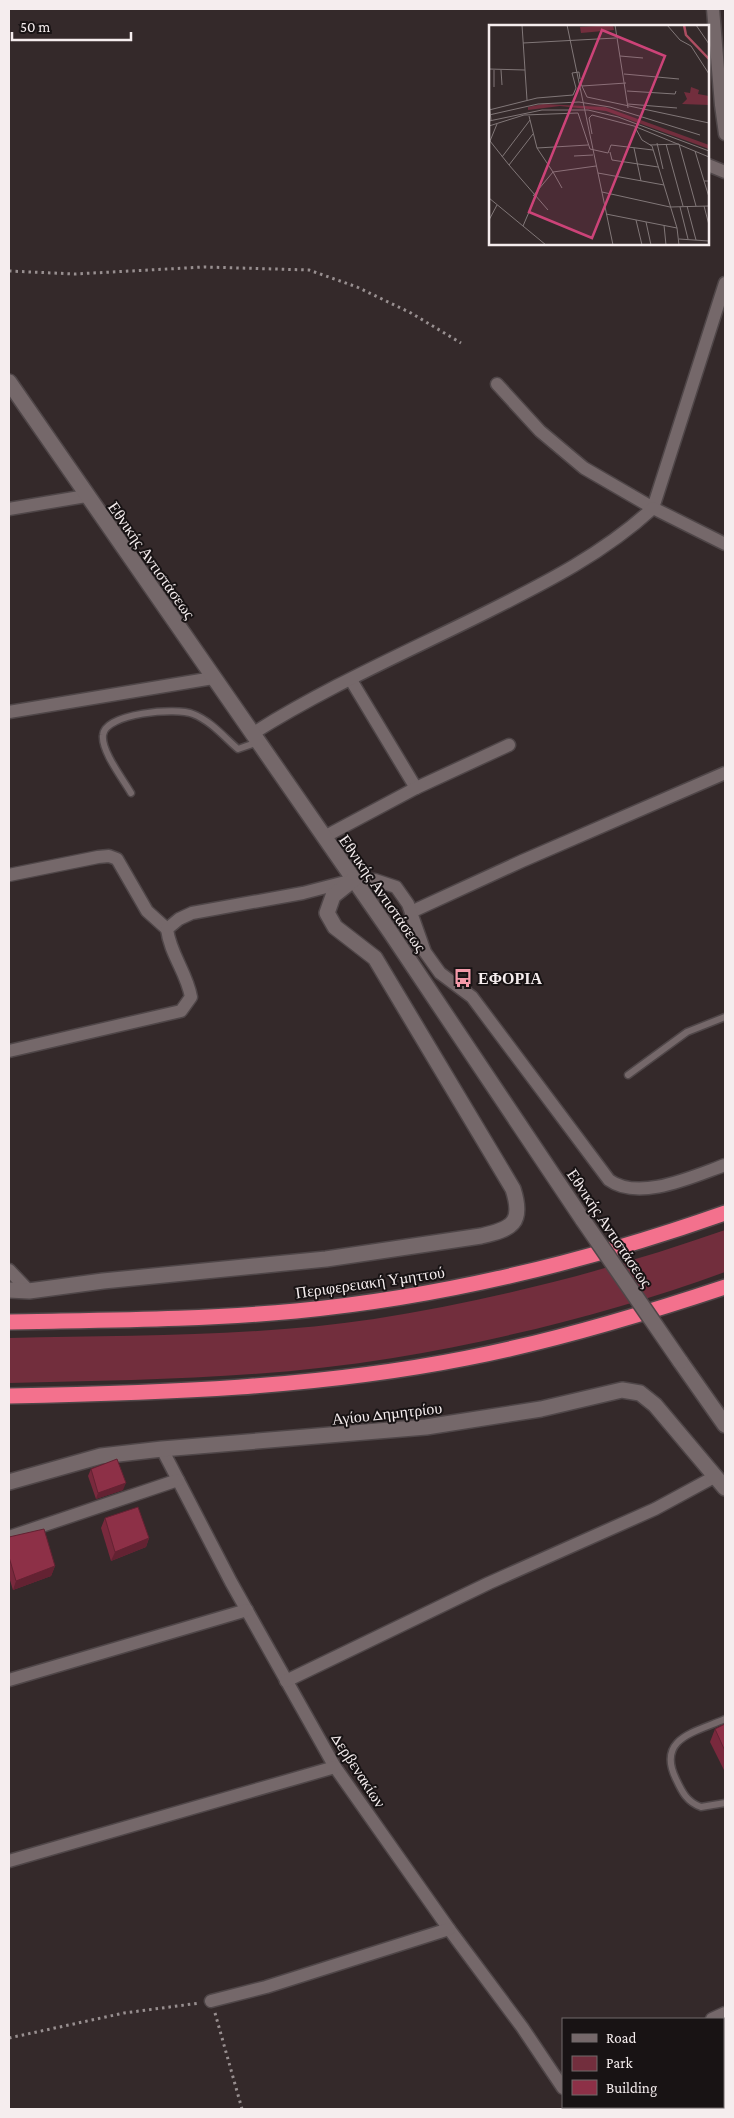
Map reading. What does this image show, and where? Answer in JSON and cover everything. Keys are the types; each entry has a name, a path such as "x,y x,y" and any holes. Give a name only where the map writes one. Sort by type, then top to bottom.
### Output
{"highway":[{"name":"Περιφερειακή Υμηττού","path":"9,1322 231,1317 362,1303 447,1289 558,1265 658,1236 725,1213"},
{"path":"9,1396 213,1390 350,1377 467,1358 559,1337 725,1287"}],"street":[{"path":"713,9 712,55 725,134"},
{"path":"709,165 725,172"},
{"path":"255,738 279,716 553,579 616,539 653,508 725,283"},
{"name":"Εθνικής Αντιστάσεως","path":"9,382 86,496 390,933 583,1220 725,1426"},
{"path":"497,384 540,431 584,468 653,508 725,544"},
{"path":"9,508 86,496"},
{"path":"9,712 213,678"},
{"path":"351,680 416,788"},
{"path":"324,837 416,788 509,746"},
{"path":"411,912 522,860 725,772"},
{"path":"9,874 98,857 112,856 117,859 147,911 167,929 169,943 189,986 191,997 181,1011 9,1051"},
{"path":"9,1290 29,1291 103,1281 326,1259 481,1236 500,1232 512,1225 518,1216 517,1202 513,1189 375,958 335,927 327,913 332,896 352,880"},
{"path":"167,929 179,919 192,913 302,893 352,880 375,880 396,887 404,895 425,952 440,974 472,997 610,1180 618,1187 639,1190 684,1179 725,1165"},
{"path":"9,1270 29,1291"},
{"name":"Αγίου Δημητρίου","path":"9,1482 101,1456 162,1449 426,1428 512,1414 610,1391 631,1390 648,1397 656,1405 720,1482"},
{"name":"Δερβενακίων","path":"162,1449 246,1610 335,1767 449,1929 522,2027 562,2087"},
{"path":"9,1537 178,1480"},
{"path":"286,1681 489,1583 720,1482"},
{"path":"9,1680 246,1610"},
{"path":"9,1861 335,1767"},
{"path":"211,2001 275,1984 449,1929"}],"lane":[{"path":"132,793 103,743 104,730 108,725 141,713 191,713 205,720 238,750 255,738"},
{"path":"628,1074 687,1032 725,1017"},
{"path":"725,1719 681,1738 673,1745 670,1768 687,1799 701,1808 725,1803"}],"path":[{"path":"9,271 74,274 204,267 309,270 357,287 410,313 461,343"},
{"path":"9,2038 124,2013 211,2001 242,2109"}],"green space":[{"path":"725,1230 725,1272 603,1311 478,1342 393,1358 297,1370 201,1377 9,1383 9,1338 238,1332 329,1325 374,1319 463,1303 552,1282 639,1258"}],"building":[{"path":"117,1459 126,1483 98,1493 91,1469"},
{"path":"138,1507 149,1538 115,1552 105,1518"},
{"path":"44,1529 55,1566 16,1581 9,1557 9,1537"},
{"path":"725,1724 725,1751 715,1729"}],"place":[{"name":"ΕΦΟΡΙΑ","path":"463,978"}]}
